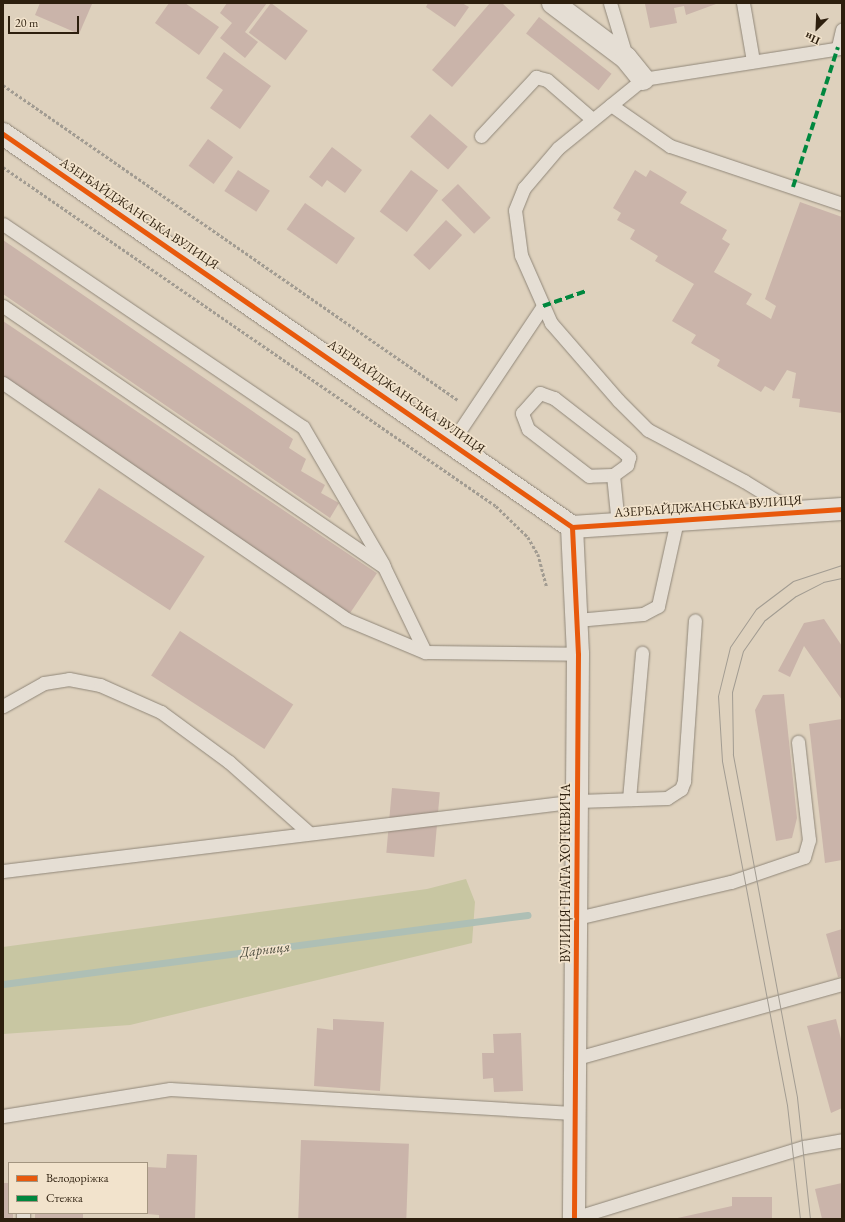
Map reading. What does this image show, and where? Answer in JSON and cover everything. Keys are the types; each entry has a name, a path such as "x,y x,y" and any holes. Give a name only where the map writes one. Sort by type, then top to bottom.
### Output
{"street":[{"path":"553,3 626,58 643,79"},
{"name":"АЗЕРБАЙДЖАНСЬКА ВУЛИЦЯ","path":"3,134 452,442 572,527 842,509"},
{"name":"ВУЛИЦЯ ГНАТА ХОТКЕВИЧА","path":"572,527 578,654 577,1058 574,1219"}],"lane":[{"path":"610,3 626,58"},
{"path":"742,3 753,61"},
{"path":"794,512 744,481 648,430 551,323 521,255 515,210 524,188 540,167 592,119 643,79 840,48 842,28"},
{"path":"481,136 536,77 547,80 592,119"},
{"path":"611,105 670,146 842,204"},
{"path":"3,224 303,427 384,567 426,652"},
{"path":"3,306 384,567"},
{"path":"452,442 543,306"},
{"path":"3,383 346,619 426,652 578,654"},
{"path":"540,393 554,398 626,453 629,461 613,475 589,476 528,429 522,413 533,398 540,393"},
{"path":"613,475 618,524"},
{"path":"577,620 643,614 658,606 677,520"},
{"path":"3,871 308,832 578,801 667,798 681,789 684,781 695,620"},
{"path":"629,799 642,653"},
{"path":"3,706 44,684 69,679 100,685 161,712 229,762 308,832"},
{"path":"577,918 732,882 804,856 809,840 798,742"},
{"path":"577,1058 842,984"},
{"path":"3,1116 170,1089 576,1113"},
{"path":"574,1219 804,1147 842,1140"}],"path":[{"path":"3,85 473,410"},
{"path":"3,167 496,506 528,537 538,554 546,587"}],"shaded area":[{"path":"466,879 475,902 472,943 130,1025 3,1034 3,947 427,889"}],"building":[{"path":"40,3 92,4 79,34 35,15"},
{"path":"169,3 185,3 219,27 199,55 155,23"},
{"path":"227,3 267,3 245,32 258,42 245,58 220,38 232,23 220,13"},
{"path":"271,3 308,31 285,60 249,33"},
{"path":"428,3 462,3 469,7 455,27 426,7"},
{"path":"490,3 502,3 515,15 452,87 432,70"},
{"path":"635,3 716,4 686,15 684,6 674,8 677,23 650,28 645,4"},
{"path":"539,17 611,74 599,90 526,34"},
{"path":"224,52 271,86 240,129 210,108 223,90 206,78"},
{"path":"430,114 468,147 448,169 410,137"},
{"path":"208,139 233,157 214,184 189,166"},
{"path":"332,147 362,170 345,193 327,180 322,187 309,177"},
{"path":"238,170 270,191 256,212 224,191"},
{"path":"411,170 438,190 407,232 380,212"},
{"path":"635,170 646,177 650,170 687,192 680,203 727,230 722,239 730,244 714,272 752,294 746,304 771,319 776,306 765,299 800,202 842,217 842,413 799,407 800,399 792,398 796,373 787,370 774,391 765,386 761,392 717,366 720,360 691,343 696,335 672,321 694,284 655,261 658,256 630,239 635,230 617,220 621,213 613,208"},
{"path":"458,184 491,218 474,234 441,200"},
{"path":"305,203 355,238 337,264 287,229"},
{"path":"446,220 462,235 429,270 413,255"},
{"path":"3,240 293,439 289,448 306,459 301,471 325,485 321,493 339,503 330,518 3,294"},
{"path":"3,321 377,573 347,617 3,385"},
{"path":"99,488 205,557 170,610 64,542"},
{"path":"824,619 842,646 842,700 804,646 790,677 778,671 804,623"},
{"path":"180,631 293,705 264,749 151,675"},
{"path":"784,694 797,818 792,838 776,841 755,710 763,695"},
{"path":"842,719 842,860 825,863 809,724"},
{"path":"392,788 440,792 434,857 386,853"},
{"path":"842,929 842,976 838,977 826,934"},
{"path":"333,1019 384,1022 380,1091 314,1086 317,1028 333,1030"},
{"path":"836,1019 842,1043 842,1108 831,1113 807,1026"},
{"path":"521,1033 523,1091 494,1092 493,1078 483,1079 482,1053 494,1053 493,1034"},
{"path":"301,1140 409,1144 406,1219 298,1219"},
{"path":"167,1154 197,1155 195,1219 159,1219 159,1215 147,1214 148,1167 166,1168"},
{"path":"3,1183 8,1183 8,1214 13,1214 13,1219 3,1219"},
{"path":"842,1183 842,1219 822,1219 815,1189"},
{"path":"732,1197 772,1197 772,1219 673,1219 732,1206"},
{"path":"35,1214 83,1214 83,1219 35,1219"}],"waterway":[{"name":"Дарниця","path":"3,984 527,915"}],"tram line":[{"path":"800,1219 787,1105 722,761 718,696 730,647 756,609 793,581 842,565"},
{"path":"810,1219 797,1097 733,754 732,692 743,651 765,620 796,596 823,582 842,578"}],"marked path":[{"path":"793,187 838,47"},
{"path":"543,306 586,291"}],"cycle path":[{"path":"3,134 572,527 842,509"},
{"path":"572,527 578,654 574,1219"}]}
